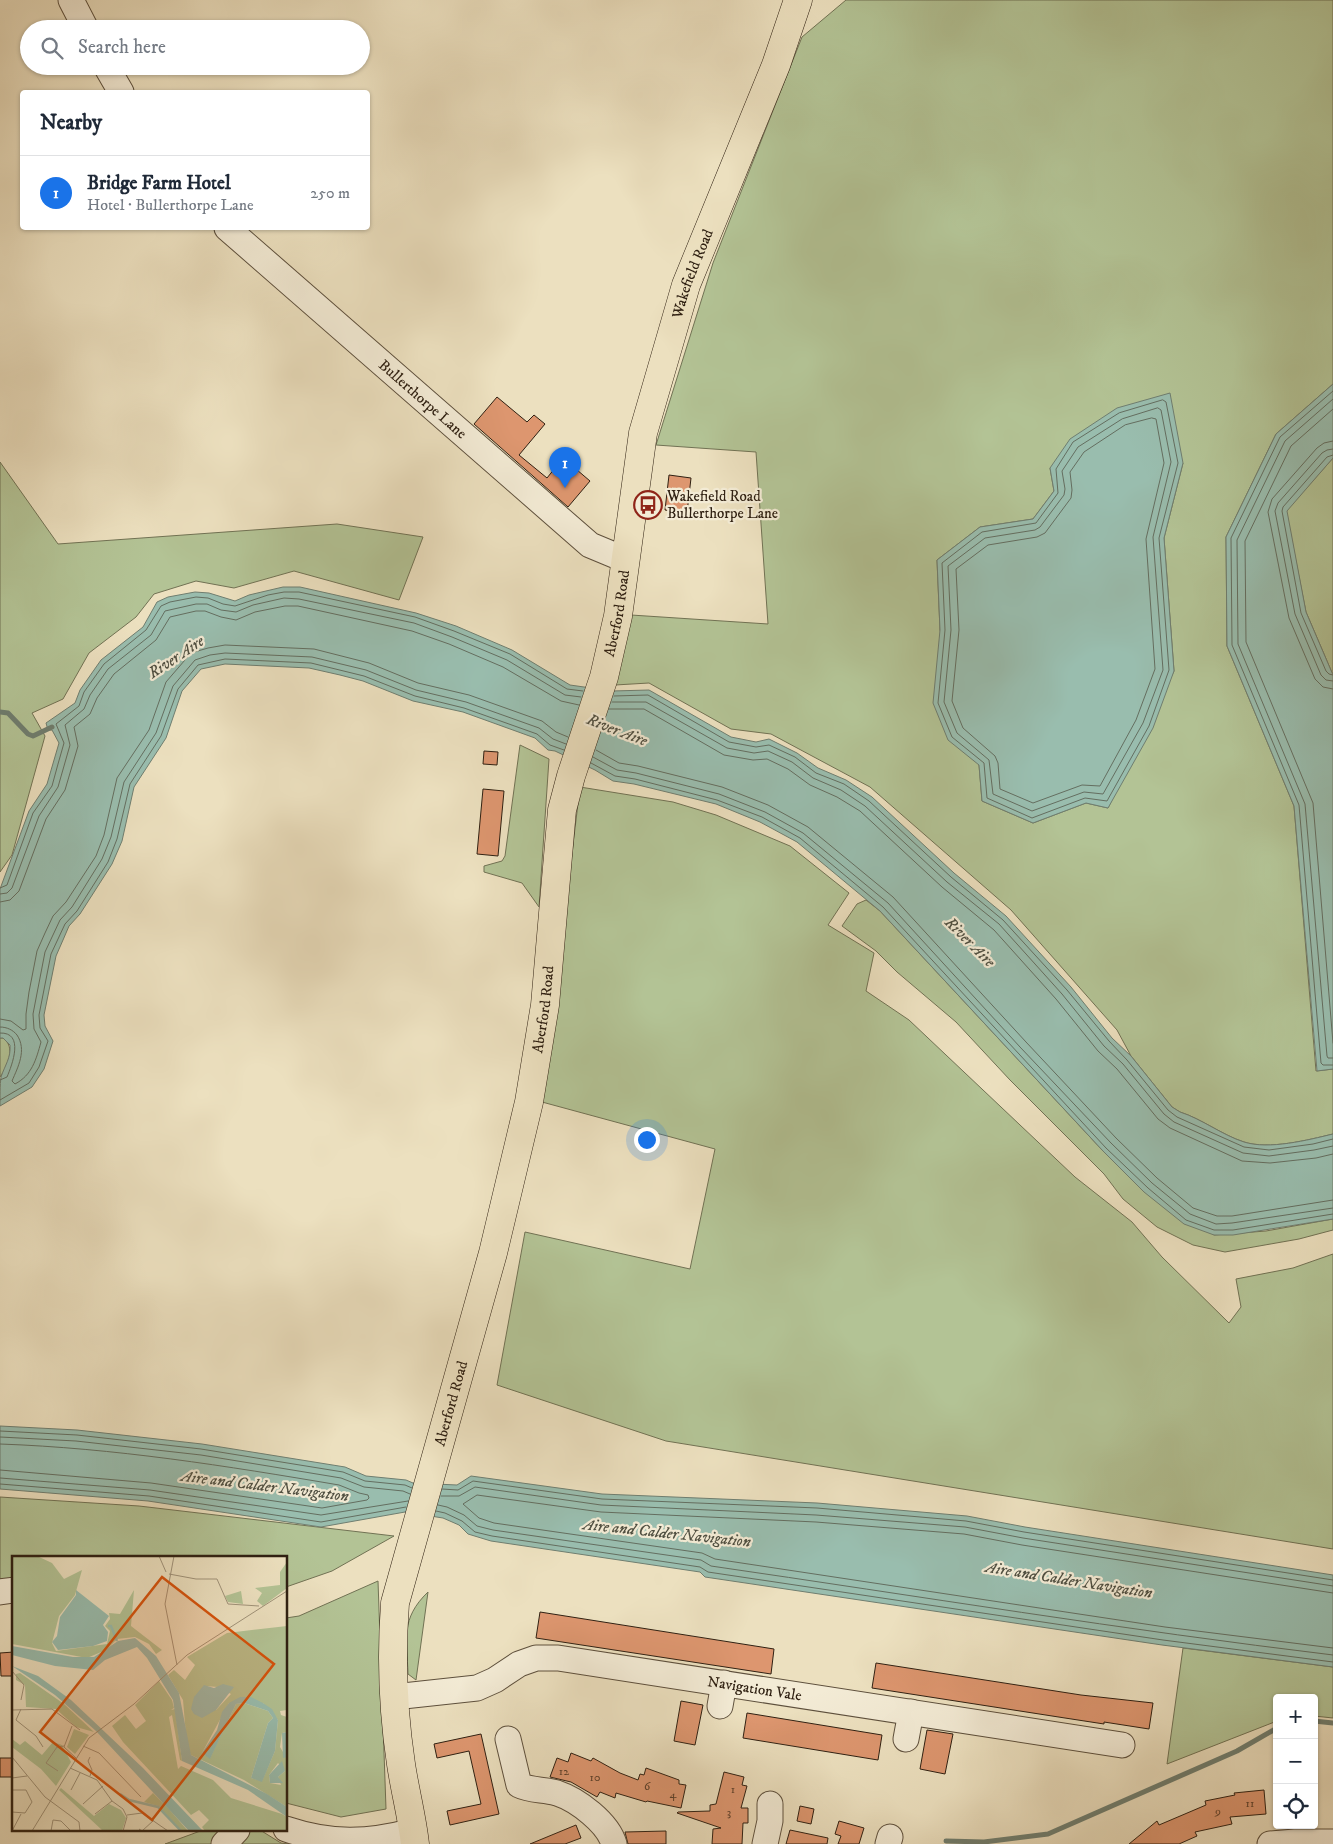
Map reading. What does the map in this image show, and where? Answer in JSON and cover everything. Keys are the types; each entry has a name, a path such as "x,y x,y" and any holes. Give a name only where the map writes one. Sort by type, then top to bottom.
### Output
{"main road":[{"name":"Wakefield Road","path":"626,560 643,433 686,285 776,65 798,0"},
{"name":"Aberford Road","path":"394,1697 392,1637 395,1603 493,1253 529,1102 545,1005 562,810 574,766 604,677 618,616 626,560"},
{"path":"394,1697 401,1764 414,1838"}],"street":[{"path":"71,0 81,20"},
{"path":"111,75 120,90"},
{"name":"Bullerthorpe Lane","path":"229,230 590,545 626,560"},
{"name":"Navigation Vale","path":"394,1697 477,1688 495,1680 519,1664 536,1658 558,1658 722,1695 911,1712 1122,1745"},
{"path":"906,1740 911,1712"},
{"path":"508,1739 519,1785 529,1790 556,1793 572,1800 605,1825 614,1844"},
{"path":"765,1844 770,1820 770,1804"},
{"path":"288,1830 318,1839 362,1841 414,1838"},
{"path":"224,1844 235,1832"},
{"path":"1270,1844 1333,1842"}],"shaded area":[{"path":"846,0 1333,0 1333,384 1276,434 1226,537 1227,646 1294,806 1316,1071 1333,1069 1333,1134 1277,1145 1254,1144 1236,1139 1172,1107 1131,1056 1117,1030 1011,910 870,787 771,734 731,729 649,683 615,685 631,615 768,624 756,452 656,445 713,263 802,37","holes":["1183,463 1164,538 1174,671 1108,808 1086,803 1033,823 982,801 979,765 940,630 937,560 980,527 1033,519 1054,491 1050,468"]},
{"path":"1333,458 1333,675 1306,612 1286,511"},
{"path":"0,462 58,544 337,524 423,537 399,600 294,571 234,588 196,581 154,594 136,617 89,653 63,699 32,713 45,736 12,855 0,872"},
{"path":"520,745 549,759 539,907 522,883 484,872 484,866 502,861 505,856"},
{"path":"580,787 673,802 716,815 790,846 849,893 828,925 874,953 866,991 909,1020 1075,1177 1132,1222 1162,1257 1229,1323 1241,1307 1236,1279 1293,1268 1333,1254 1333,1549 666,1441 497,1385 525,1232 690,1269 715,1149 542,1102"},
{"path":"866,900 880,911 1103,1151 1214,1235 1266,1231 1333,1219 1333,1230 1299,1239 1225,1252 1193,1245 1157,1227 1123,1199 1104,1174 1010,1080 956,1022 897,972 876,951 842,926 857,904"},
{"path":"0,1038 7,1042 10,1051 6,1068 0,1077"},
{"path":"0,1497 139,1506 394,1536 332,1571 288,1586 288,1556 12,1556 12,1579 0,1579"},
{"path":"378,1581 386,1809 341,1817 288,1804 288,1618 299,1616"},
{"path":"428,1592 416,1680 408,1674 407,1630 413,1611"},
{"path":"1183,1648 1333,1667 1333,1718 1318,1716 1318,1694 1273,1694 1273,1723 1167,1764"},
{"path":"198,1832 263,1832 281,1843 288,1844 165,1844"}],"water":[{"path":"1333,384 1333,458 1287,511 1306,612 1333,675 1333,1069 1317,1071 1294,806 1227,646 1226,537 1276,434"},
{"path":"1170,393 1183,463 1164,538 1174,671 1153,728 1108,808 1086,803 1033,823 982,801 979,765 948,740 933,703 940,630 937,560 980,527 1033,519 1054,491 1050,468 1070,439 1117,408"},
{"name":"River Aire","path":"283,587 300,587 416,613 456,626 512,650 570,685 612,691 649,690 731,737 756,742 769,739 797,753 818,768 846,780 872,797 954,873 1006,916 1071,987 1112,1038 1131,1056 1172,1107 1236,1139 1254,1144 1277,1145 1333,1134 1333,1219 1233,1235 1214,1235 1184,1224 1144,1192 1103,1151 880,911 797,842 760,822 716,804 634,784 613,781 595,770 555,751 548,750 535,738 463,712 413,701 363,681 309,668 225,664 201,669 182,691 166,738 134,787 122,841 112,864 80,914 69,926 56,956 44,1015 45,1026 53,1041 44,1069 32,1087 0,1106 1,1077 9,1058 10,1045 3,1038 0,1038 0,889 29,811 47,784 59,743 52,730 48,730 46,723 75,703 80,690 101,660 143,627 157,602 168,597 195,592 209,593 235,601 249,595"},
{"name":"Aire and Calder Navigation","path":"0,1426 77,1430 202,1444 345,1467 366,1476 406,1480 413,1483 457,1485 471,1476 602,1494 817,1503 967,1516 1025,1527 1333,1575 1333,1667 1162,1645 705,1577 700,1572 491,1541 468,1534 459,1525 443,1518 405,1512 321,1527 148,1501 0,1489"}],"building":[{"path":"497,397 527,422 534,415 545,424 519,455 547,478 563,458 590,481 568,507 474,424"},
{"path":"669,475 691,478 687,513 665,510"},
{"path":"484,751 498,752 497,765 483,764"},
{"path":"483,789 504,791 498,856 477,854"},
{"path":"540,1612 774,1649 771,1674 536,1638"},
{"path":"12,1652 12,1676 1,1676 0,1653"},
{"path":"876,1663 1081,1695 1153,1703 1149,1729 1104,1722 1104,1724 872,1688"},
{"path":"681,1701 703,1705 695,1745 674,1741"},
{"path":"747,1713 882,1735 878,1760 743,1738"},
{"path":"927,1730 953,1734 945,1774 920,1769"},
{"path":"481,1734 499,1814 450,1825 447,1811 481,1804 469,1751 437,1758 434,1744"},
{"path":"571,1753 591,1761 593,1758 620,1773 638,1780 640,1774 644,1775 646,1768 679,1780 679,1784 686,1785 681,1808 646,1802 616,1793 615,1798 600,1792 597,1797 571,1782 550,1777 557,1758 568,1762"},
{"path":"0,1758 12,1758 12,1777 0,1777"},
{"path":"724,1772 744,1777 742,1785 747,1786 741,1808 748,1808 748,1823 743,1823 742,1844 712,1844 713,1829 721,1828 677,1813 710,1811 710,1805 716,1804"},
{"path":"1264,1790 1266,1814 1230,1817 1232,1824 1195,1832 1197,1836 1179,1844 1129,1844 1157,1821 1159,1825 1206,1805 1205,1801 1235,1795 1234,1793"},
{"path":"800,1806 814,1809 811,1824 797,1821"},
{"path":"839,1821 864,1828 859,1844 838,1844 841,1836 835,1834"},
{"path":"576,1825 581,1838 565,1844 530,1844"},
{"path":"790,1830 828,1838 827,1844 786,1844"},
{"path":"666,1831 666,1844 628,1844 625,1832"}],"waterway":[{"path":"0,712 8,713 28,734 33,736 52,727"},
{"path":"1318,1721 1333,1723"},
{"path":"946,1841 984,1842 1048,1834 1237,1751 1273,1730"}],"place":[{"name":"Bridge Farm Hotel","path":"565,488"},
{"name":"Wakefield Road Bullerthorpe Lane","path":"648,505"}]}
